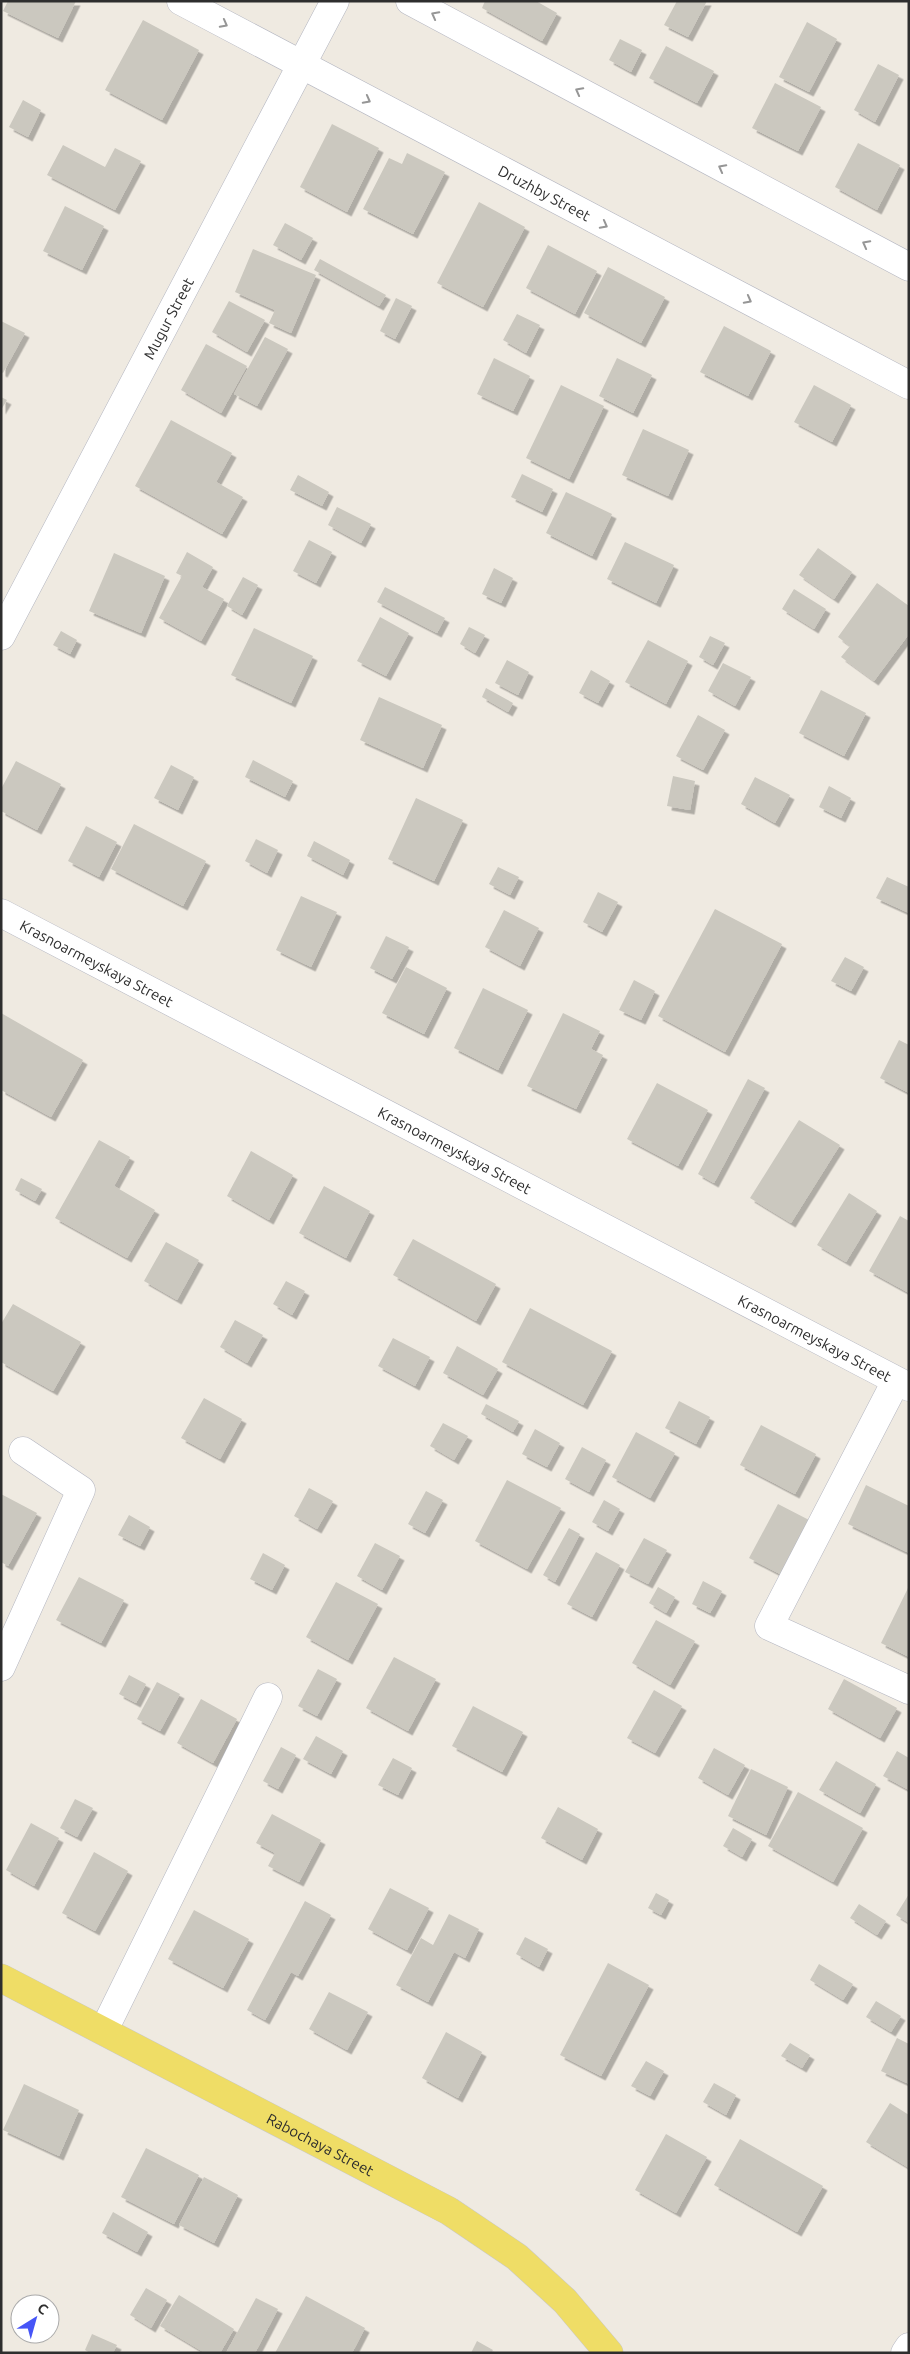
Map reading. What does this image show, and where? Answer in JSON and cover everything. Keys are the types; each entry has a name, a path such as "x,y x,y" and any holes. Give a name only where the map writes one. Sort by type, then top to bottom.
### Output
{"main road":[{"name":"Rabochaya Street","path":"1,1978 449,2211 517,2257 565,2302 609,2353"}],"street":[{"name":"Druzhby Street","path":"180,1 909,385"},
{"name":"Mugur Street","path":"1,636 335,1"},
{"path":"410,1 909,267"},
{"name":"Krasnoarmeyskaya Street","path":"1,913 902,1384"},
{"path":"902,1384 769,1626 909,1690"},
{"path":"1,1667 81,1490 23,1451"},
{"path":"104,2030 268,1696"},
{"path":"905,2353 909,2347"}],"building":[{"path":"8,1 76,1 58,38 3,11"},
{"path":"485,1 536,1 557,13 542,41 482,8"},
{"path":"677,1 707,1 688,37 664,25"},
{"path":"143,20 199,50 162,120 105,90"},
{"path":"807,22 837,39 809,92 779,77"},
{"path":"620,39 642,50 631,72 609,60"},
{"path":"666,46 714,71 697,103 649,78"},
{"path":"878,64 899,75 875,122 854,110"},
{"path":"775,83 821,107 798,151 752,128"},
{"path":"23,100 41,110 28,137 9,127"},
{"path":"332,124 379,148 347,212 300,187"},
{"path":"858,143 900,165 877,210 835,187"},
{"path":"63,145 105,167 115,148 141,161 115,210 47,175"},
{"path":"407,153 445,172 413,234 363,209 389,158 402,164"},
{"path":"479,202 525,227 483,307 437,283"},
{"path":"65,206 104,226 82,270 43,251"},
{"path":"285,223 313,238 301,260 273,245"},
{"path":"548,245 597,271 575,314 526,288"},
{"path":"253,249 316,275 291,333 269,323 275,310 235,292"},
{"path":"320,259 386,295 379,306 314,270"},
{"path":"608,267 665,297 641,343 584,313"},
{"path":"396,298 412,306 395,339 380,331"},
{"path":"229,301 265,320 247,352 212,332"},
{"path":"517,314 540,325 526,353 503,340"},
{"path":"1,321 25,333 3,373 1,372"},
{"path":"724,326 771,351 748,396 700,372"},
{"path":"265,337 288,349 257,406 234,394"},
{"path":"206,344 247,366 221,413 181,390"},
{"path":"494,358 530,376 513,411 477,394"},
{"path":"617,358 652,375 633,413 599,396"},
{"path":"561,385 604,406 569,479 526,458"},
{"path":"814,385 851,405 832,442 794,422"},
{"path":"1,397 7,400 1,410"},
{"path":"171,420 232,453 216,482 243,497 222,534 135,486"},
{"path":"643,429 689,450 668,496 622,475"},
{"path":"522,474 553,489 542,512 511,497"},
{"path":"298,475 329,492 322,506 290,490"},
{"path":"566,492 612,514 592,556 546,533"},
{"path":"337,507 371,524 361,543 328,525"},
{"path":"309,540 332,552 316,583 293,571"},
{"path":"625,542 674,565 656,603 607,579"},
{"path":"818,548 852,572 834,599 799,575"},
{"path":"187,552 213,567 202,587 224,599 201,641 159,618 182,576 176,573"},
{"path":"114,553 165,576 141,633 89,611"},
{"path":"494,568 513,578 501,603 482,594"},
{"path":"243,577 258,585 242,615 227,606"},
{"path":"877,583 909,606 909,634 874,681 841,657 850,646 838,637"},
{"path":"385,587 445,618 437,633 377,602"},
{"path":"794,589 826,609 814,629 782,609"},
{"path":"380,617 409,633 386,676 357,661"},
{"path":"469,627 485,635 475,653 460,644"},
{"path":"254,628 313,656 291,703 231,675"},
{"path":"61,631 77,640 70,654 53,645"},
{"path":"710,636 725,643 713,665 699,657"},
{"path":"648,640 688,661 666,704 625,682"},
{"path":"507,660 529,672 518,695 495,683"},
{"path":"723,663 751,677 735,706 708,691"},
{"path":"591,670 610,681 598,703 579,693"},
{"path":"486,688 513,703 508,712 482,697"},
{"path":"821,690 866,713 844,756 799,733"},
{"path":"379,697 442,725 423,768 360,740"},
{"path":"698,715 725,730 703,770 676,756"},
{"path":"253,760 293,781 285,797 245,777"},
{"path":"16,761 61,784 37,830 1,811 1,789"},
{"path":"171,765 194,777 178,810 154,798"},
{"path":"673,776 695,781 690,810 667,806"},
{"path":"755,777 790,795 775,823 741,804"},
{"path":"829,786 851,798 841,818 819,807"},
{"path":"416,798 463,820 434,881 388,859"},
{"path":"134,824 206,861 183,906 111,869"},
{"path":"86,826 117,842 99,877 68,861"},
{"path":"256,839 278,850 267,873 245,861"},
{"path":"314,841 350,860 343,875 307,856"},
{"path":"498,867 519,877 510,895 489,884"},
{"path":"887,877 909,887 909,913 876,898"},
{"path":"598,892 618,902 602,932 583,922"},
{"path":"301,896 337,912 311,967 276,950"},
{"path":"715,909 782,944 725,1052 658,1016"},
{"path":"504,910 539,928 520,966 485,947"},
{"path":"386,936 409,947 392,979 370,968"},
{"path":"845,957 864,967 851,991 831,981"},
{"path":"406,967 447,988 424,1034 382,1013"},
{"path":"634,980 655,991 641,1020 619,1010"},
{"path":"483,988 528,1010 498,1070 454,1048"},
{"path":"1,1013 83,1060 51,1117 1,1090"},
{"path":"563,1013 600,1031 591,1049 603,1055 576,1109 527,1086"},
{"path":"899,1040 909,1045 909,1093 880,1078"},
{"path":"748,1079 765,1088 714,1183 698,1174"},
{"path":"657,1083 708,1110 678,1166 627,1139"},
{"path":"799,1120 840,1145 791,1223 750,1198"},
{"path":"99,1140 130,1157 114,1186 155,1210 127,1258 55,1218"},
{"path":"251,1151 293,1175 269,1220 227,1196"},
{"path":"21,1178 42,1189 35,1201 15,1190"},
{"path":"324,1186 370,1211 346,1258 299,1233"},
{"path":"849,1193 877,1211 846,1262 817,1245"},
{"path":"900,1216 909,1221 909,1293 869,1271"},
{"path":"413,1239 496,1284 476,1321 393,1275"},
{"path":"166,1242 199,1260 177,1300 144,1281"},
{"path":"286,1281 305,1291 292,1315 273,1304"},
{"path":"13,1304 81,1342 53,1391 1,1362 1,1324"},
{"path":"530,1308 612,1351 583,1405 502,1362"},
{"path":"235,1320 263,1335 247,1363 220,1347"},
{"path":"393,1338 430,1357 415,1386 378,1366"},
{"path":"457,1346 498,1369 483,1395 443,1373"},
{"path":"204,1398 242,1419 220,1459 181,1438"},
{"path":"679,1401 710,1417 696,1444 665,1428"},
{"path":"486,1404 519,1421 513,1432 481,1414"},
{"path":"443,1423 468,1436 454,1460 430,1446"},
{"path":"761,1425 816,1454 795,1494 740,1465"},
{"path":"535,1429 560,1443 547,1467 522,1454"},
{"path":"636,1432 675,1453 650,1498 612,1477"},
{"path":"582,1447 606,1460 589,1492 565,1479"},
{"path":"507,1480 561,1508 527,1569 475,1541"},
{"path":"866,1485 909,1506 909,1553 848,1524"},
{"path":"309,1488 333,1501 317,1529 294,1516"},
{"path":"426,1491 443,1500 425,1533 408,1524"},
{"path":"1,1494 37,1513 8,1566 1,1562"},
{"path":"604,1500 620,1509 608,1531 592,1522"},
{"path":"778,1504 809,1520 780,1574 749,1558"},
{"path":"129,1515 150,1527 140,1546 118,1535"},
{"path":"569,1528 580,1534 555,1582 543,1575"},
{"path":"644,1538 667,1550 648,1584 625,1572"},
{"path":"375,1543 400,1556 382,1590 357,1576"},
{"path":"596,1552 620,1565 592,1617 567,1604"},
{"path":"263,1553 285,1565 272,1590 250,1579"},
{"path":"79,1577 124,1600 101,1643 56,1620"},
{"path":"703,1581 722,1591 710,1613 692,1604"},
{"path":"336,1582 378,1604 348,1660 306,1637"},
{"path":"909,1586 909,1657 881,1643"},
{"path":"658,1587 675,1597 666,1613 649,1603"},
{"path":"656,1620 695,1641 670,1685 632,1663"},
{"path":"394,1657 436,1679 408,1731 366,1708"},
{"path":"318,1669 337,1679 317,1716 298,1706"},
{"path":"129,1675 146,1684 136,1703 119,1694"},
{"path":"844,1679 897,1708 880,1738 828,1709"},
{"path":"157,1682 180,1694 160,1731 137,1719"},
{"path":"654,1690 682,1706 655,1753 627,1738"},
{"path":"201,1699 237,1719 213,1763 177,1743"},
{"path":"473,1706 523,1732 502,1772 452,1746"},
{"path":"316,1736 343,1751 331,1774 303,1759"},
{"path":"281,1747 296,1755 278,1789 263,1781"},
{"path":"714,1748 745,1765 728,1795 698,1778"},
{"path":"897,1751 909,1758 909,1790 883,1776"},
{"path":"393,1758 412,1768 398,1795 378,1785"},
{"path":"836,1761 876,1784 860,1813 819,1790"},
{"path":"751,1769 788,1787 766,1835 728,1816"},
{"path":"798,1792 863,1828 833,1882 768,1846"},
{"path":"75,1799 93,1808 77,1837 60,1828"},
{"path":"558,1807 598,1829 582,1860 541,1838"},
{"path":"272,1814 321,1840 299,1882 268,1866 275,1853 256,1843"},
{"path":"31,1823 59,1838 34,1886 6,1870"},
{"path":"733,1828 752,1839 742,1857 723,1846"},
{"path":"94,1852 128,1871 95,1931 62,1913"},
{"path":"390,1888 429,1908 407,1950 368,1929"},
{"path":"656,1893 669,1900 661,1915 648,1908"},
{"path":"909,1894 909,1923 896,1915"},
{"path":"305,1901 331,1915 298,1976 291,1972 265,2020 247,2010"},
{"path":"859,1904 886,1921 877,1935 850,1918"},
{"path":"194,1910 249,1939 223,1988 168,1959"},
{"path":"449,1914 479,1929 465,1958 454,1952 428,2002 396,1985 421,1938 433,1945"},
{"path":"525,1937 548,1949 539,1967 516,1954"},
{"path":"608,1963 649,1985 601,2076 560,2055"},
{"path":"819,1964 853,1984 843,2000 810,1980"},
{"path":"329,1992 368,2012 347,2050 309,2029"},
{"path":"876,2001 901,2016 891,2032 866,2017"},
{"path":"446,2032 482,2052 458,2098 422,2078"},
{"path":"897,2038 909,2044 909,2084 881,2071"},
{"path":"790,2043 810,2055 802,2068 781,2056"},
{"path":"646,2061 664,2071 650,2096 631,2086"},
{"path":"714,2083 736,2095 726,2115 703,2102"},
{"path":"24,2084 79,2110 59,2156 3,2130"},
{"path":"890,2103 909,2115 909,2168 866,2142"},
{"path":"666,2134 707,2157 676,2213 635,2190"},
{"path":"740,2139 823,2186 797,2232 714,2185"},
{"path":"146,2148 199,2175 174,2224 121,2197"},
{"path":"204,2177 238,2195 214,2243 179,2225"},
{"path":"113,2212 148,2232 137,2252 102,2233"},
{"path":"146,2288 167,2300 151,2328 130,2315"},
{"path":"179,2295 234,2329 220,2353 205,2353 160,2326"},
{"path":"306,2296 365,2328 352,2353 275,2353"},
{"path":"256,2298 278,2309 255,2353 226,2353"},
{"path":"92,2334 117,2345 113,2353 90,2353 85,2350"},
{"path":"477,2341 493,2350 491,2353 471,2353"}]}
